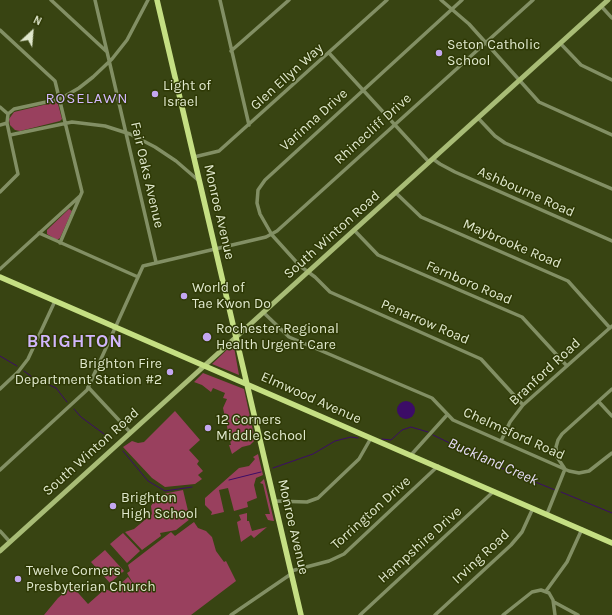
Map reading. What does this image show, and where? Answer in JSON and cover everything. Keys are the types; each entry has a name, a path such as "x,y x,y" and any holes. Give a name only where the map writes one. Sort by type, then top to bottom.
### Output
{"main road":[{"name":"Monroe Avenue","path":"157,0 301,615"},
{"name":"South Winton Road","path":"0,551 608,0"},
{"name":"Elmwood Avenue","path":"0,277 438,466 612,543"}],"street":[{"path":"51,0 107,51"},
{"name":"Fair Oaks Avenue","path":"94,0 156,262"},
{"path":"8,114 18,108 60,99 79,88 109,62 127,40 148,0"},
{"path":"220,0 249,125"},
{"path":"231,51 289,0"},
{"name":"Glen Ellyn Way","path":"194,157 219,151 330,53 387,0"},
{"path":"441,0 486,43 542,104 612,134"},
{"name":"Varinna Drive","path":"308,272 300,266 272,235 258,208 257,194 261,184 462,0"},
{"name":"Rhinecliff Drive","path":"138,276 143,266 156,262 272,235 533,0"},
{"path":"601,6 612,18"},
{"path":"0,30 54,79 60,99 81,196 60,243"},
{"path":"560,43 581,66 612,80"},
{"name":"Ashbourne Road","path":"330,53 395,125 431,161 612,241"},
{"path":"0,107 8,114"},
{"path":"0,192 18,174 7,123 8,114"},
{"path":"478,118 495,136 506,143 612,189"},
{"path":"0,124 7,123"},
{"path":"10,135 65,123 96,124 126,132 162,152 199,181"},
{"name":"Maybrooke Road","path":"396,193 413,211 426,219 568,281 611,327"},
{"path":"0,269 81,196"},
{"name":"Fernboro Road","path":"354,230 378,255 522,317 567,366"},
{"path":"0,470 84,393 138,276 39,233"},
{"name":"Penarrow Road","path":"308,272 338,297 481,359 523,405"},
{"path":"0,389 18,372 28,359 55,301"},
{"name":"Chelmsford Road","path":"263,312 289,337 432,398 447,415 456,421 565,469 575,472 589,471 612,452"},
{"name":"Branford Road","path":"501,440 510,422 523,405 611,327"},
{"path":"88,387 130,432"},
{"path":"547,514 565,469 557,457 556,447 558,440 612,389"},
{"path":"598,402 612,416"},
{"path":"411,455 447,415"},
{"path":"274,501 307,502 318,498 359,459 371,438"},
{"name":"Torrington Drive","path":"291,572 329,562 344,554 438,466"},
{"name":"Hampshire Drive","path":"360,615 494,491"},
{"name":"Irving Road","path":"434,615 511,545 522,532 533,508"},
{"path":"546,591 568,562 582,529"},
{"path":"0,531 10,542"},
{"path":"231,615 291,572"},
{"path":"503,615 536,590 546,591 554,602 578,615"},
{"path":"554,602 555,615"}],"shaded area":[{"path":"56,102 58,104 62,119 60,121 20,131 15,130 10,125 9,119 14,112"},
{"path":"69,209 72,211 60,238 57,240 47,234 47,230"},
{"path":"231,346 234,347 239,375 212,364"},
{"path":"203,373 244,389 255,440 250,445 242,447 232,454 229,445 231,445 223,408 227,399 223,398 225,393 213,388 211,392 202,385 194,382"},
{"path":"406,401 412,404 415,410 412,416 406,419 400,416 397,410 400,404"},
{"path":"175,411 200,440 189,450 199,461 197,464 203,471 198,475 202,479 195,484 165,487 152,478 123,447 132,441 138,443 144,442"},
{"path":"258,454 263,475 256,478 254,485 257,498 247,502 248,507 234,511 228,488 219,490 224,512 211,515 212,512 205,505 205,498 239,468 249,466 255,459 253,457"},
{"path":"264,479 274,521 268,520 265,514 270,514 263,484 260,483"},
{"path":"183,490 190,519 176,530 160,533 161,536 142,550 125,532 134,529 152,514 151,506 154,501 163,494"},
{"path":"247,513 247,521 249,521 252,531 267,527 254,538 251,535 241,542 237,522 241,520 239,515"},
{"path":"194,522 198,528 206,531 212,537 216,551 224,562 226,561 236,581 191,615 44,615 58,598 72,586 88,604 105,589 110,591 115,589 128,577 136,588 127,573 130,571 128,565 171,532 175,536"},
{"path":"123,533 140,551 127,563 110,544"},
{"path":"105,550 124,571 110,583 91,562"}],"waterway":[{"path":"0,356 17,366"},
{"path":"24,371 32,377 56,388 67,402"},
{"path":"74,409 81,417 108,437"},
{"name":"Buckland Creek","path":"382,439 391,440 402,430 411,427 428,432"},
{"name":"Buckland Creek","path":"433,435 506,470 555,490"},
{"name":"Buckland Creek","path":"273,468 313,454 335,441 351,437 358,438"},
{"name":"Buckland Creek","path":"123,451 148,481 165,491 192,487"},
{"name":"Buckland Creek","path":"229,480 261,472"},
{"name":"Buckland Creek","path":"561,492 612,513"}],"place":[{"name":"Seton Catholic School","path":"439,53"},
{"name":"Light of Israel","path":"155,94"},
{"name":"World of Tae Kwon Do","path":"184,296"},
{"name":"Rochester Regional Health Urgent Care","path":"207,337"},
{"name":"Brighton Fire Department Station #2","path":"170,372"},
{"name":"12 Corners Middle School","path":"208,428"},
{"name":"Brighton High School","path":"113,506"},
{"name":"Twelve Corners Presbyterian Church","path":"18,579"}],"district":[{"name":"ROSELAWN","path":"87,99"},
{"name":"BRIGHTON","path":"75,342"}]}
